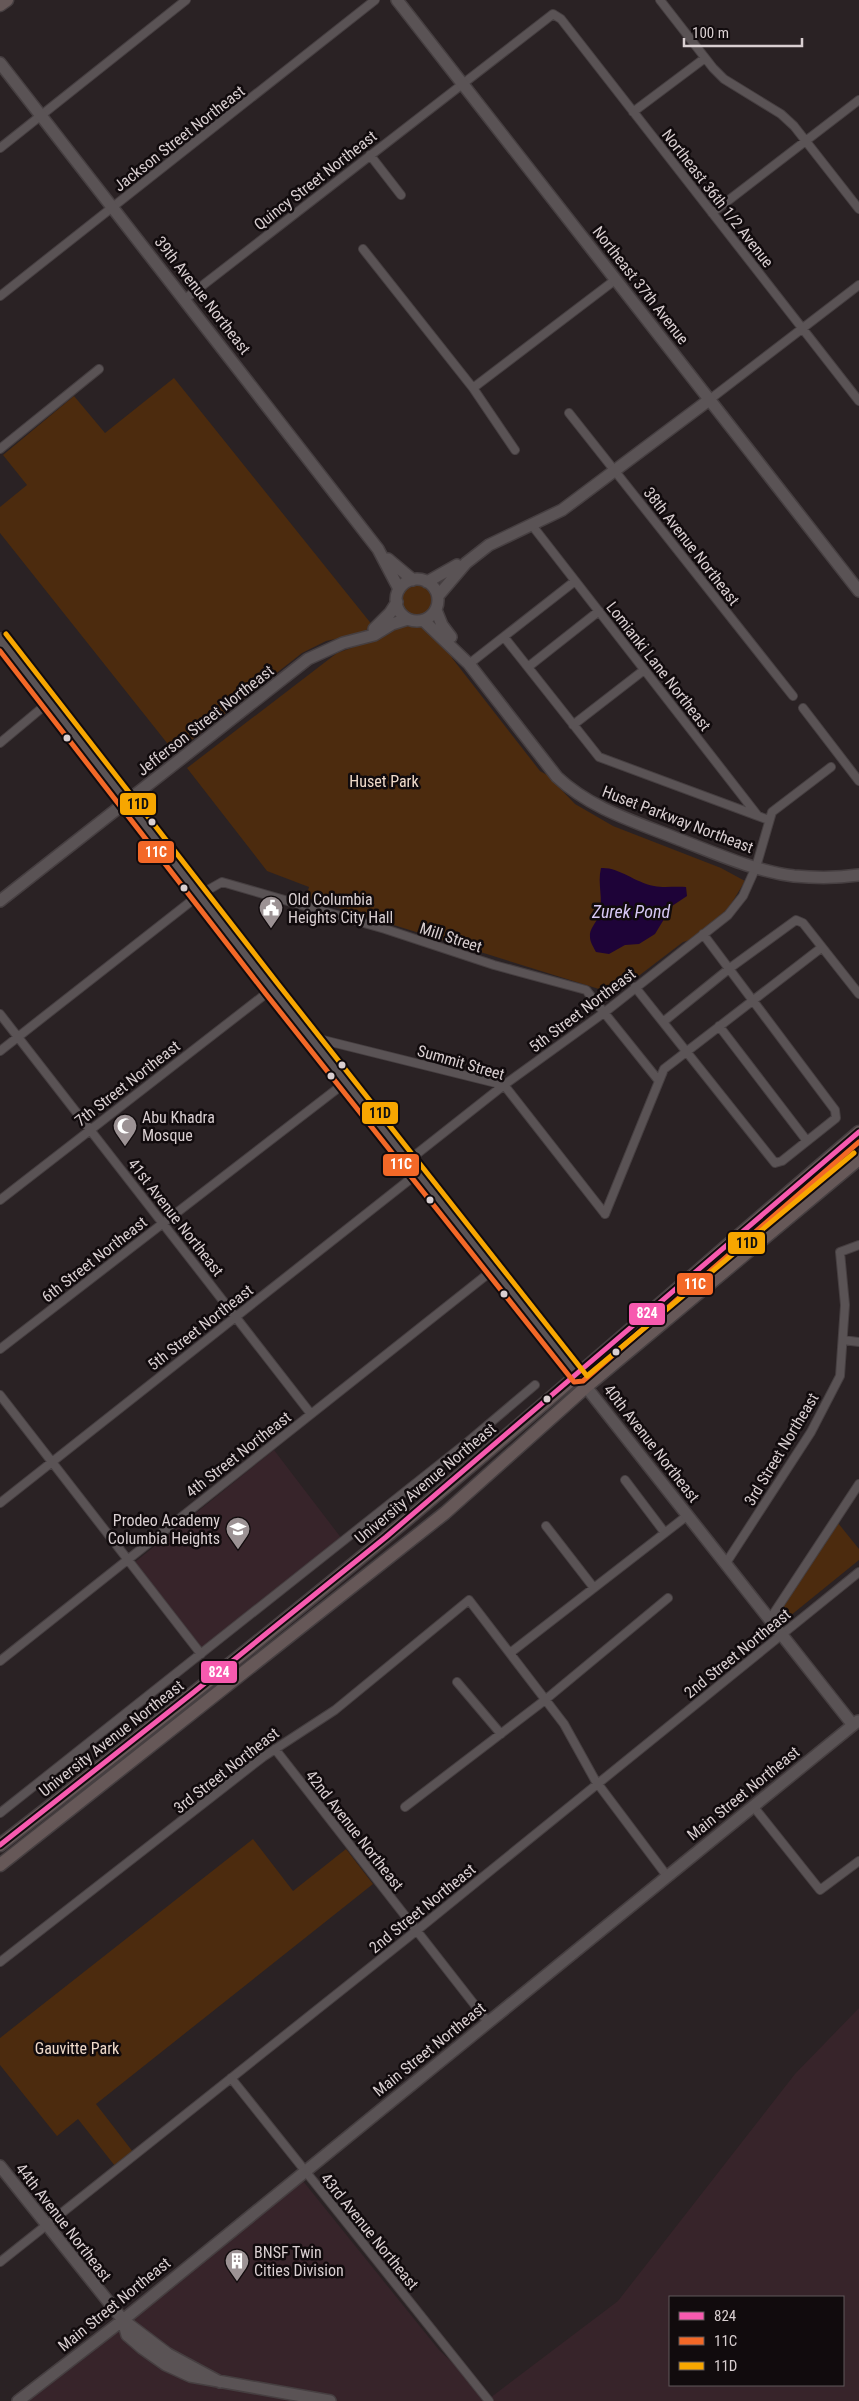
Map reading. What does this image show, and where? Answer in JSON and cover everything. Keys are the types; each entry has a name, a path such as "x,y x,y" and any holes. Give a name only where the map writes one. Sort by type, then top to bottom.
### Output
{"main road":[{"path":"0,5 7,0"},
{"name":"University Avenue Northeast","path":"0,1844 132,1743 387,1537 859,1132"},
{"name":"University Avenue Northeast","path":"0,1865 423,1530 586,1387 859,1159"}],"street":[{"path":"0,148 186,0"},
{"name":"Jackson Street Northeast","path":"0,296 375,0"},
{"name":"Northeast 37th Avenue","path":"396,0 859,591"},
{"path":"660,0 724,80 780,114 794,126 859,209"},
{"name":"Quincy Street Northeast","path":"185,299 553,14"},
{"name":"Northeast 36th 1/2 Avenue","path":"553,14 560,19 859,400"},
{"path":"633,112 705,58"},
{"name":"39th Avenue Northeast","path":"0,63 114,207 378,549 399,589"},
{"path":"712,213 859,100"},
{"path":"370,155 401,195"},
{"path":"363,249 473,388 514,450"},
{"path":"473,388 615,280"},
{"path":"438,596 466,563 489,545 562,510 615,472 859,285"},
{"path":"0,449 98,369"},
{"name":"38th Avenue Northeast","path":"569,413 793,696"},
{"name":"Lomianki Lane Northeast","path":"531,524 758,816"},
{"name":"39th Avenue Northeast","path":"378,549 413,580"},
{"path":"427,582 466,563"},
{"path":"368,636 390,613 396,602 399,589 413,580 427,582 435,589 438,596 436,610 423,620 408,619 398,608 396,602"},
{"path":"465,660 504,637 575,581"},
{"name":"Huset Parkway Northeast","path":"436,610 442,625 465,660 557,777 573,792 612,813 756,867 793,876 820,878 859,875"},
{"path":"528,667 599,611"},
{"name":"Jefferson Street Northeast","path":"0,901 308,659 343,643 380,632 392,624 408,619"},
{"name":"Huset Parkway Northeast","path":"423,620 465,660"},
{"path":"504,637 599,757 609,762 769,820 772,812 832,767"},
{"name":"40th Avenue Northeast","path":"0,639 128,801 272,989 586,1387 782,1634 856,1723"},
{"path":"573,725 644,670"},
{"path":"0,743 49,702"},
{"path":"803,708 859,781"},
{"name":"5th Street Northeast","path":"408,1160 504,1085 605,1012 738,904 756,867 769,820"},
{"name":"Mill Street","path":"0,1051 199,895 222,882 385,929 486,963 586,990 659,1080"},
{"path":"663,1022 730,968 796,920 803,923 859,994"},
{"path":"635,987 775,1163 782,1161 836,1118 835,1110 754,999 703,934"},
{"path":"659,1080 664,1069 686,1051 821,948"},
{"name":"7th Street Northeast","path":"0,1200 272,989"},
{"name":"41st Avenue Northeast","path":"0,1014 311,1414"},
{"path":"719,1026 807,1141"},
{"name":"Summit Street","path":"311,1037 504,1085 605,1214 659,1080"},
{"name":"6th Street Northeast","path":"0,1349 346,1082"},
{"name":"5th Street Northeast","path":"0,1503 418,1172"},
{"name":"3rd Street Northeast","path":"726,1563 811,1432 840,1376 845,1305 840,1252 859,1245"},
{"name":"4th Street Northeast","path":"0,1661 494,1269"},
{"path":"842,1340 859,1342"},
{"name":"University Avenue Northeast","path":"0,1813 464,1445 535,1384"},
{"path":"0,1395 201,1654"},
{"path":"625,1480 665,1533"},
{"path":"770,1619 859,1484"},
{"path":"667,1876 598,1783 564,1724 510,1653 688,1515"},
{"path":"546,1526 594,1588"},
{"name":"2nd Street Northeast","path":"0,2262 416,1931 859,1572"},
{"path":"405,1807 546,1700 668,1598"},
{"name":"3rd Street Northeast","path":"0,1962 275,1750 335,1710 469,1600 510,1653"},
{"path":"457,1682 501,1734"},
{"name":"Main Street Northeast","path":"18,2401 122,2320 856,1723"},
{"name":"42nd Avenue Northeast","path":"275,1750 488,2022"},
{"path":"752,1806 820,1890 859,1861"},
{"name":"43rd Avenue Northeast","path":"231,2078 489,2401"},
{"name":"44th Avenue Northeast","path":"0,2166 122,2320 176,2359 220,2382 330,2401"}],"shaded area":[{"name":"Prodeo Academy Columbia Heights","path":"274,1450 342,1539 202,1648 135,1562"},
{"path":"859,2008 859,2401 26,2401 303,2181 439,2350 490,2398 618,2301 795,2074"}],"green space":[{"path":"174,378 373,626 359,634 326,641 302,653 175,753 0,533 0,507 27,485 3,455 74,396 105,433"},
{"path":"417,582 424,583 429,587 433,592 433,606 429,611 424,615 417,616 410,615 405,611 401,606 400,599 401,592 405,587 410,583"},
{"name":"Huset Park","path":"409,622 428,631 446,646 452,658 540,771 547,775 575,804 613,826 721,868 745,881 728,909 690,940 683,942 615,994 307,898 309,887 267,871 187,768 337,653 374,640"},
{"path":"838,1523 859,1549 859,1560 785,1620 779,1612"},
{"name":"Gauvitte Park","path":"253,1839 293,1891 346,1849 373,1884 96,2104 133,2152 115,2166 78,2119 57,2136 0,2065 0,2038"}],"water":[{"name":"Zurek Pond","path":"601,868 620,872 654,886 686,887 687,896 672,906 655,934 639,944 625,945 609,954 596,952 590,934 600,910"}],"transit line":[{"name":"11D","path":"6,634 278,984 587,1376 854,1153"},
{"name":"11C","path":"0,651 266,994 574,1382 583,1381 859,1142"},
{"name":"824","path":"0,1845 386,1537 859,1132"}],"place":[{"name":"Old Columbia Heights City Hall","path":"271,929"},
{"name":"Abu Khadra Mosque","path":"125,1147"},
{"name":"Prodeo Academy Columbia Heights","path":"238,1550"},
{"name":"BNSF Twin Cities Division","path":"237,2282"}]}
